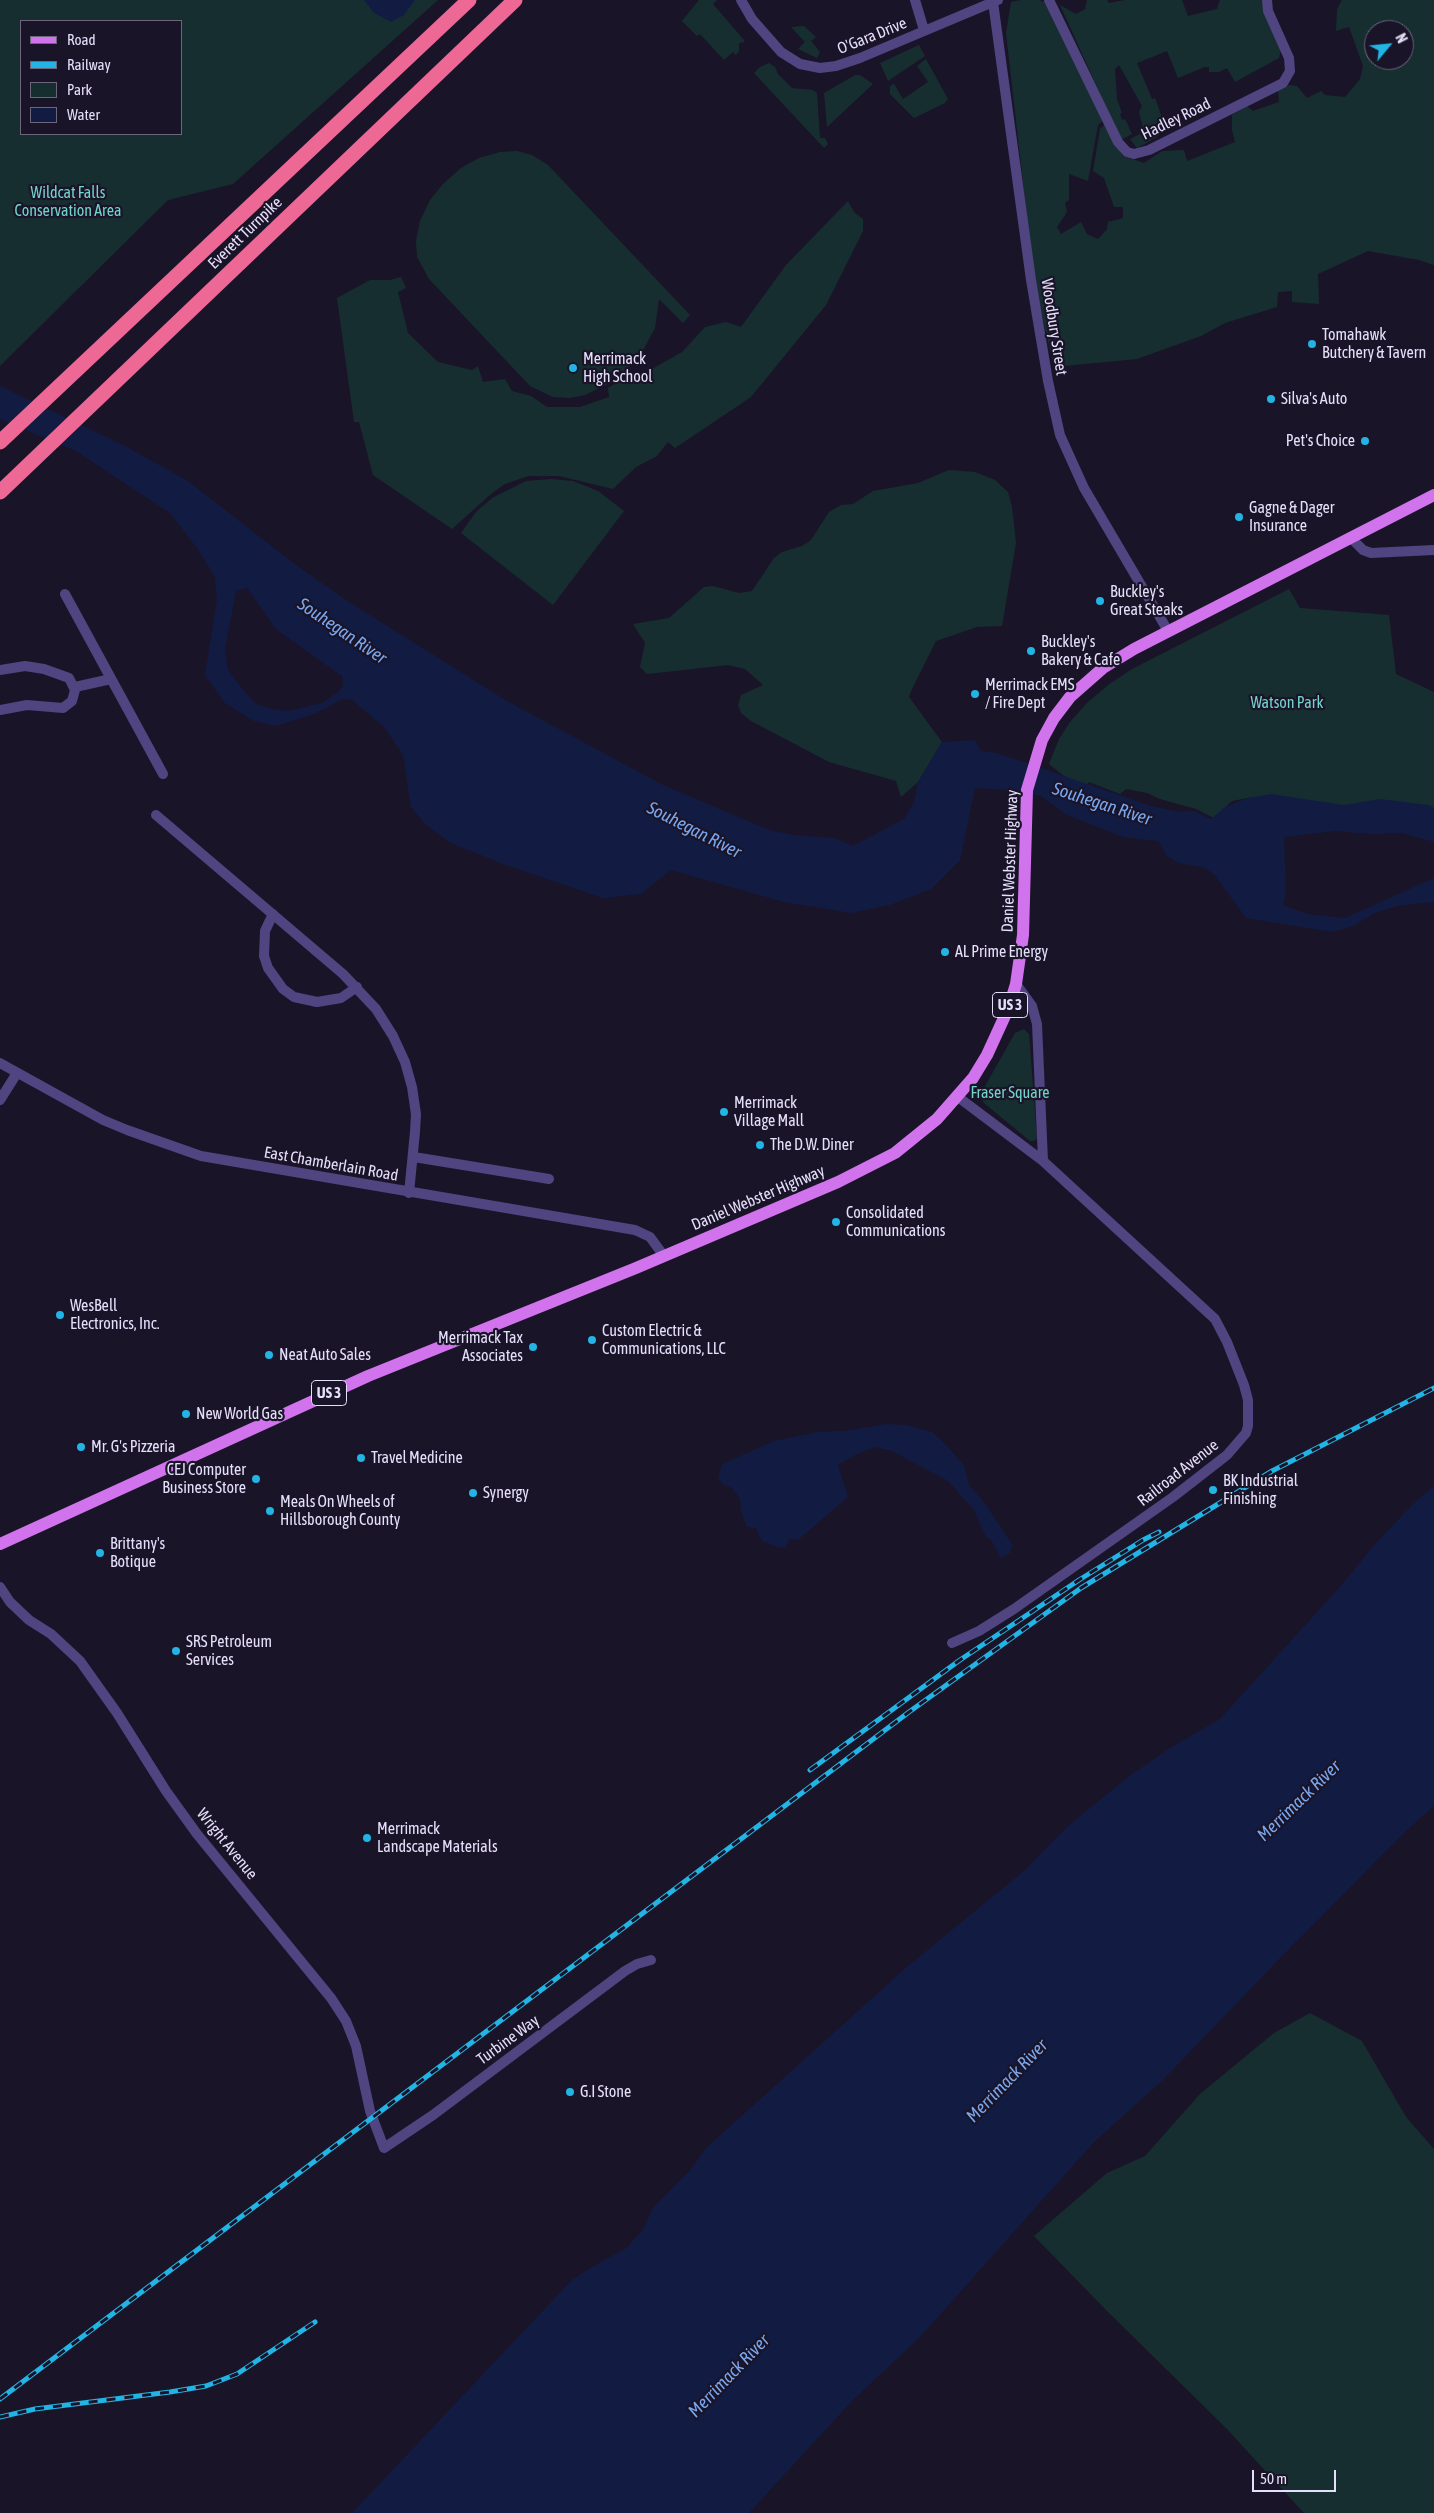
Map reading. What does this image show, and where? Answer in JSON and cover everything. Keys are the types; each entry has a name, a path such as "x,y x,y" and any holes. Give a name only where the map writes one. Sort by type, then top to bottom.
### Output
{"highway":[{"name":"Everett Turnpike","path":"0,442 470,0"},
{"name":"Everett Turnpike","path":"5,488 515,0"}],"main road":[{"name":"Daniel Webster Highway","path":"0,1544 368,1376 664,1256 873,1166 917,1137 958,1097 987,1055 1009,1007 1016,984 1023,935 1028,790 1042,740 1054,718 1070,697 1103,668 1168,631 1434,495"}],"street":[{"name":"O'Gara Drive","path":"741,0 752,19 781,52 800,64 810,67 828,68 846,64 995,1"},
{"path":"915,0 924,30"},
{"name":"Hadley Road","path":"1049,0 1118,142 1128,152 1134,154 1149,150 1283,83 1290,71 1290,58 1268,11 1267,0"},
{"name":"Woodbury Street","path":"995,1 1031,280 1048,381 1060,435 1084,488 1168,631"},
{"path":"1351,538 1362,550 1371,553 1434,550"},
{"path":"65,594 163,774"},
{"path":"0,670 26,666 44,669 66,676 75,687"},
{"path":"75,687 111,679"},
{"path":"0,710 27,705 63,708 72,701 75,687"},
{"path":"156,815 357,987 376,1010 393,1036 405,1062 416,1114 410,1193"},
{"path":"273,914 265,932 264,956 275,980 284,989 294,997 318,1002 341,998 357,987"},
{"path":"1016,984 1032,1006 1037,1024 1044,1133 1043,1161"},
{"name":"East Chamberlain Road","path":"0,1063 103,1120 184,1151 227,1162 635,1230 650,1236 664,1256"},
{"path":"0,1100 17,1073"},
{"name":"Railroad Avenue","path":"952,1642 979,1631 1014,1609 1173,1498 1226,1456 1246,1433 1248,1426 1248,1400 1244,1385 1227,1342 1214,1319 1043,1161 958,1097"},
{"path":"414,1157 549,1179"},
{"name":"Wright Avenue","path":"0,1587 10,1602 22,1614 50,1634 80,1661 117,1713 166,1792 331,1998 346,2021 356,2046 370,2111 384,2148"},
{"name":"Turbine Way","path":"384,2148 433,2115 625,1971 637,1964 651,1960"}],"green space":[{"name":"Wildcat Falls Conservation Area","path":"0,0 438,0 233,184 168,200 0,366"},
{"path":"699,0 717,0 713,4 744,40 744,42 739,43 739,51 736,55 733,52 724,60 700,34 697,36 682,21"},
{"path":"1039,0 1051,4 1106,118 1098,125 1088,181 1069,174 1069,200 1065,203 1067,212 1057,227 1061,234 1081,222 1087,234 1098,239 1107,229 1108,222 1123,218 1123,207 1114,207 1104,178 1093,171 1100,129 1104,125 1123,156 1144,163 1162,151 1184,150 1187,161 1235,142 1232,130 1232,115 1247,106 1253,111 1279,102 1278,91 1289,85 1297,86 1307,98 1321,91 1325,95 1345,97 1360,79 1363,66 1349,27 1336,31 1337,9 1342,0 1434,0 1434,265 1419,260 1368,251 1318,274 1319,304 1292,302 1292,291 1278,292 1277,307 1225,323 1201,336 1137,359 1054,367 1034,279 1006,33 1011,2"},
{"path":"1087,0 1107,0 1109,3 1125,0 1182,0 1188,16 1217,9 1220,0 1263,0 1281,50 1279,58 1235,82 1227,68 1219,72 1209,72 1209,67 1205,67 1178,78 1167,51 1137,63 1152,99 1155,98 1166,129 1157,137 1137,148 1130,139 1144,132 1139,112 1142,106 1119,65 1115,69 1117,99 1122,113 1120,114 1122,120 1125,119 1132,134 1121,140 1060,5 1076,14 1085,9"},
{"path":"804,26 816,37 811,41 820,52 817,58 798,49 805,42 791,27"},
{"path":"919,45 925,56 888,81 880,63"},
{"path":"926,59 948,99 945,103 914,118 890,94 890,86 894,84 903,99 928,82 917,66"},
{"path":"769,63 775,67 778,74 792,88 813,90 817,93 820,138 825,138 828,144 824,148 754,73 760,67"},
{"path":"855,75 860,75 873,84 827,127 824,93"},
{"path":"517,151 532,155 548,165 690,315 683,323 659,299 655,328 640,356 614,381 585,395 569,398 553,397 530,386 429,279 417,257 416,241 420,221 430,200 443,184 461,168 479,158 500,152"},
{"path":"848,201 854,212 863,219 863,231 826,305 751,397 675,448 668,442 657,456 636,467 613,489 559,476 528,476 505,484 492,493 452,529 373,475 359,422 354,422 337,298 370,280 390,280 401,277 406,288 398,292 408,333 438,362 472,370 478,366 483,382 505,379 512,391 531,396 547,407 580,407 609,397 608,388 624,378 629,382 682,352 705,327 726,322 741,327 786,265"},
{"path":"949,470 975,472 995,480 1008,492 1012,507 1016,543 1002,626 977,627 936,641 912,689 909,697 942,742 918,782 901,797 896,781 829,762 751,721 741,713 738,705 741,695 763,685 745,669 728,665 647,674 640,667 645,643 633,624 669,618 704,587 713,586 739,593 752,591 774,558 782,552 802,546 811,540 829,512 841,505 853,504 873,491 918,483"},
{"path":"551,479 573,481 598,491 624,511 553,605 461,533 476,512 492,498 526,481"},
{"name":"Watson Park","path":"1289,589 1300,608 1389,615 1396,674 1434,692 1434,815 1341,813 1253,797 1232,801 1214,818 1196,809 1160,799 1147,793 1126,789 1120,794 1089,782 1085,787 1064,776 1049,764 1059,739 1070,722 1087,703 1108,685 1132,669"},
{"name":"Fraser Square","path":"1024,1029 1029,1034 1037,1138 1034,1141 1030,1141 984,1103 980,1095 1015,1033"},
{"path":"1310,2013 1362,2041 1406,2117 1434,2149 1434,2513 1304,2513 1226,2428 1034,2236 1107,2173 1145,2156 1200,2094 1274,2033"}],"water":[{"path":"364,0 415,0 404,15 391,22 374,13"},
{"name":"Souhegan River","path":"0,386 125,446 188,481 296,565 349,602 507,701 661,784 769,830 793,835 834,838 853,846 904,819 914,802 918,782 942,742 975,740 981,751 997,753 1151,806 1180,812 1194,811 1211,819 1225,807 1248,798 1271,794 1344,805 1380,799 1429,805 1434,808 1434,842 1402,833 1370,834 1336,831 1284,837 1286,891 1283,905 1307,914 1345,918 1434,878 1434,902 1397,906 1375,913 1353,926 1332,932 1246,918 1214,874 1203,867 1178,863 1166,855 1159,841 1123,837 1067,815 1041,796 1009,790 975,788 960,860 931,889 890,905 851,913 784,902 671,870 641,894 603,898 503,864 451,843 425,824 411,807 403,755 384,727 352,700 343,699 314,714 276,726 254,721 225,703 205,675 217,599 215,577 197,548 170,513 76,451 0,419","holes":["247,588 276,629 343,677 343,686 338,692 322,703 289,711 272,709 256,704 228,670 225,650 236,591"]},
{"path":"886,1424 907,1425 932,1432 947,1446 964,1465 969,1485 984,1502 1012,1544 1010,1553 1001,1558 991,1540 986,1537 974,1510 948,1481 892,1451 875,1447 857,1454 838,1465 848,1497 798,1540 789,1539 786,1547 780,1548 762,1541 756,1528 747,1527 741,1512 740,1499 732,1488 724,1485 718,1478 722,1464 774,1441 817,1432 844,1431"},
{"name":"Merrimack River","path":"1434,1486 1434,1806 1407,1830 1283,1955 1163,2080 1094,2142 921,2336 851,2402 749,2513 352,2513 571,2281 625,2249 642,2231 653,2208 692,2168 706,2148 908,1966 1024,1871 1068,1826 1128,1777 1170,1748 1220,1719 1339,1588 1376,1543 1413,1504"}],"railway":[{"path":"0,2399 909,1712 1081,1588 1272,1471 1434,1388"},
{"path":"810,1770 960,1660 1079,1580 1159,1532"},
{"path":"0,2417 35,2409 206,2386 237,2374 315,2322"}],"place":[{"name":"Tomahawk Butchery & Tavern","path":"1312,344"},
{"name":"Merrimack High School","path":"573,368"},
{"name":"Silva's Auto","path":"1271,399"},
{"name":"Pet's Choice","path":"1365,441"},
{"name":"Gagne & Dager Insurance","path":"1239,517"},
{"name":"Buckley's Great Steaks","path":"1100,601"},
{"name":"Buckley's Bakery & Cafe","path":"1031,651"},
{"name":"Merrimack EMS / Fire Dept","path":"975,694"},
{"name":"AL Prime Energy","path":"945,952"},
{"name":"Merrimack Village Mall","path":"724,1112"},
{"name":"The D.W. Diner","path":"760,1145"},
{"name":"Consolidated Communications","path":"836,1222"},
{"name":"WesBell Electronics, Inc.","path":"60,1315"},
{"name":"Custom Electric & Communications, LLC","path":"592,1340"},
{"name":"Merrimack Tax Associates","path":"533,1347"},
{"name":"Neat Auto Sales","path":"269,1355"},
{"name":"New World Gas","path":"186,1414"},
{"name":"Mr. G's Pizzeria","path":"81,1447"},
{"name":"Travel Medicine","path":"361,1458"},
{"name":"CEJ Computer Business Store","path":"256,1479"},
{"name":"BK Industrial Finishing","path":"1213,1490"},
{"name":"Synergy","path":"473,1493"},
{"name":"Meals On Wheels of Hillsborough County","path":"270,1511"},
{"name":"Brittany's Botique","path":"100,1553"},
{"name":"SRS Petroleum Services","path":"176,1651"},
{"name":"Merrimack Landscape Materials","path":"367,1838"},
{"name":"G.I Stone","path":"570,2092"}]}
